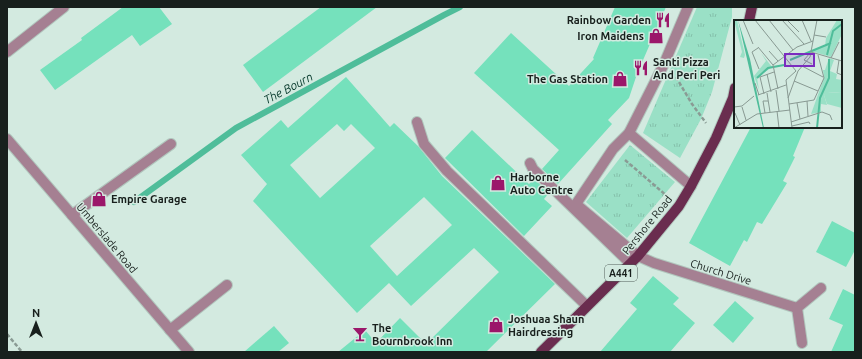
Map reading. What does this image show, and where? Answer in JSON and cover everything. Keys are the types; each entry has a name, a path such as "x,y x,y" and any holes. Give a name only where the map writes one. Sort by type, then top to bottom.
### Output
{"main road":[{"path":"749,20 752,7"},
{"name":"Pershore Road","path":"541,352 638,256 678,206 691,186 716,138 734,93"}],"street":[{"path":"7,52 64,7"},
{"path":"613,149 629,133 664,64 688,7"},
{"path":"417,122 424,144 447,170 587,306"},
{"path":"629,133 691,186"},
{"name":"Umberslade Road","path":"7,139 189,352"},
{"path":"72,215 171,144"},
{"name":"Church Drive","path":"613,149 576,204 638,256 654,264 797,308"},
{"path":"530,163 533,169 630,264"},
{"path":"170,330 227,285"},
{"path":"802,343 797,308 821,288"}],"path":[{"path":"664,64 672,71 692,104 700,113 716,138"},
{"path":"613,149 678,206"},
{"path":"7,334 22,352"}],"green space":[{"path":"697,7 732,7 732,17 712,92 701,119 680,158 643,133"},
{"path":"630,145 675,182 627,238 586,202"}],"building":[{"path":"123,7 159,7 172,24 140,46 132,35 55,90 40,70 82,40 81,38"},
{"path":"321,7 377,7 263,92 243,65"},
{"path":"615,7 666,7 637,74 629,98 608,120 612,124 558,184 542,169 559,150 474,73 511,33 569,86 594,59 593,58"},
{"path":"346,77 390,127 394,123 418,146 442,176 555,284 486,352 338,352 365,330 376,343 400,318 426,344 499,272 474,248 411,306 389,283 357,313 253,201 267,184 241,155 281,120 288,128","holes":["337,124 344,131 351,124 375,148 320,198 290,165","424,197 452,225 397,276 370,246"]},
{"path":"750,128 805,128 793,156 795,157 783,181 787,183 762,224 757,222 747,242 744,240 730,266 689,243"},
{"name":"Harborne Auto Centre","path":"472,130 529,184 534,179 549,193 544,199 552,206 524,236 445,158"},
{"path":"832,221 855,233 855,250 846,267 816,252"},
{"path":"653,276 679,298 673,304 695,323 670,352 600,352 637,309 630,303"},
{"path":"843,289 855,295 855,352 831,352 843,325 829,319"},
{"path":"735,301 754,318 733,343 713,325"},
{"path":"274,326 289,343 278,352 244,352"}],"waterway":[{"name":"The Bourn","path":"134,202 236,128 460,7"}],"place":[{"name":"Rainbow Garden","path":"663,20"},
{"name":"Iron Maidens","path":"656,36"},
{"name":"Santi Pizza And Peri Peri","path":"641,68"},
{"name":"The Gas Station","path":"620,79"},
{"name":"Harborne Auto Centre","path":"498,183"},
{"name":"Empire Garage","path":"99,199"},
{"name":"Joshuaa Shaun Hairdressing","path":"496,325"},
{"name":"The Bournbrook Inn","path":"360,334"}]}
